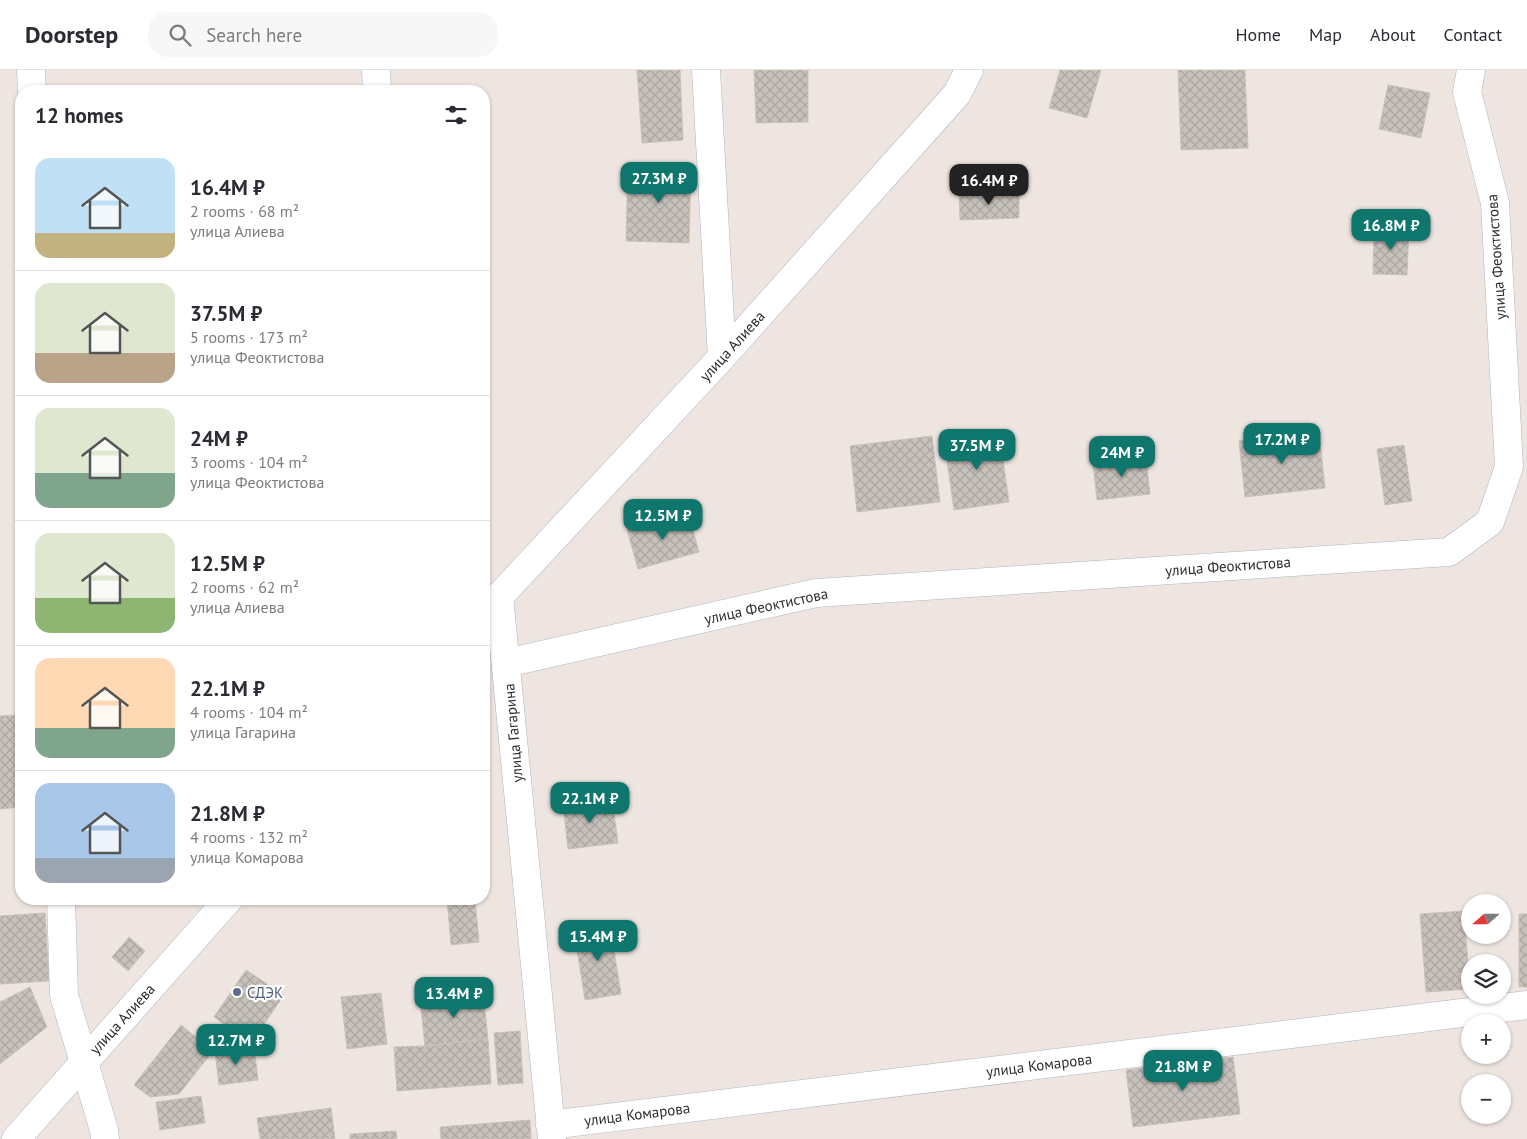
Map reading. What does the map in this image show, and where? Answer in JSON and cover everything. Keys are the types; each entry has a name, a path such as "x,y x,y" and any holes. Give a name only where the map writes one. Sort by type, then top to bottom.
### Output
{"street":[{"path":"31,70 32,85"},
{"path":"376,70 376,85"},
{"path":"706,70 722,356"},
{"name":"улица Алиева","path":"491,604 722,356 957,94 969,70"},
{"name":"улица Феоктистова","path":"506,663 816,593 1449,552 1490,522 1509,467 1495,203 1467,92 1471,70"},
{"name":"улица Гагарина","path":"491,604 506,663 551,1132"},
{"path":"61,905 64,995 104,1130 105,1139"},
{"name":"улица Алиева","path":"16,1139 224,905"},
{"name":"улица Комарова","path":"551,1132 1527,1005"}],"building":[{"path":"637,70 680,70 683,140 642,143"},
{"path":"754,70 808,70 808,122 756,123"},
{"path":"1060,70 1101,70 1087,118 1049,108"},
{"path":"1178,70 1245,70 1248,148 1181,150"},
{"path":"1388,85 1430,93 1421,138 1379,129"},
{"path":"628,165 691,166 689,243 626,241"},
{"path":"1019,193 1019,218 960,220 959,194"},
{"path":"1374,228 1409,229 1407,275 1373,274"},
{"path":"999,432 1009,502 954,510 944,440"},
{"path":"1319,432 1325,488 1245,497 1239,441"},
{"path":"932,436 940,502 857,512 850,446"},
{"path":"1404,445 1412,501 1385,505 1377,449"},
{"path":"1146,457 1150,494 1097,500 1093,463"},
{"path":"688,513 699,552 638,569 627,530"},
{"path":"15,715 15,808 0,809 0,716"},
{"path":"612,798 618,843 568,849 563,804"},
{"path":"448,905 476,905 479,942 451,945"},
{"path":"1461,911 1461,944 1467,944 1467,954 1461,954 1461,990 1426,992 1420,914"},
{"path":"45,913 49,981 0,984 0,916"},
{"path":"1519,914 1527,914 1527,987 1519,987"},
{"path":"610,925 621,994 585,1000 574,931"},
{"path":"129,937 145,951 128,971 112,957"},
{"path":"246,970 284,995 251,1043 214,1017"},
{"path":"30,987 47,1027 0,1064 0,1002"},
{"path":"381,993 387,1044 347,1049 341,997"},
{"path":"483,993 488,1039 425,1046 420,999"},
{"path":"181,1025 213,1051 179,1094 150,1097 134,1085"},
{"path":"520,1031 523,1083 498,1085 494,1033"},
{"path":"488,1039 491,1084 397,1091 394,1047 425,1046"},
{"path":"254,1047 258,1080 219,1085 215,1051"},
{"path":"1233,1057 1240,1114 1133,1127 1126,1070"},
{"path":"201,1096 205,1123 160,1130 156,1102"},
{"path":"331,1108 335,1139 260,1139 257,1118"},
{"path":"530,1120 531,1139 441,1139 440,1127"},
{"path":"396,1131 397,1139 350,1139 350,1134"}],"place":[{"name":"СДЭК","path":"237,992"}]}
